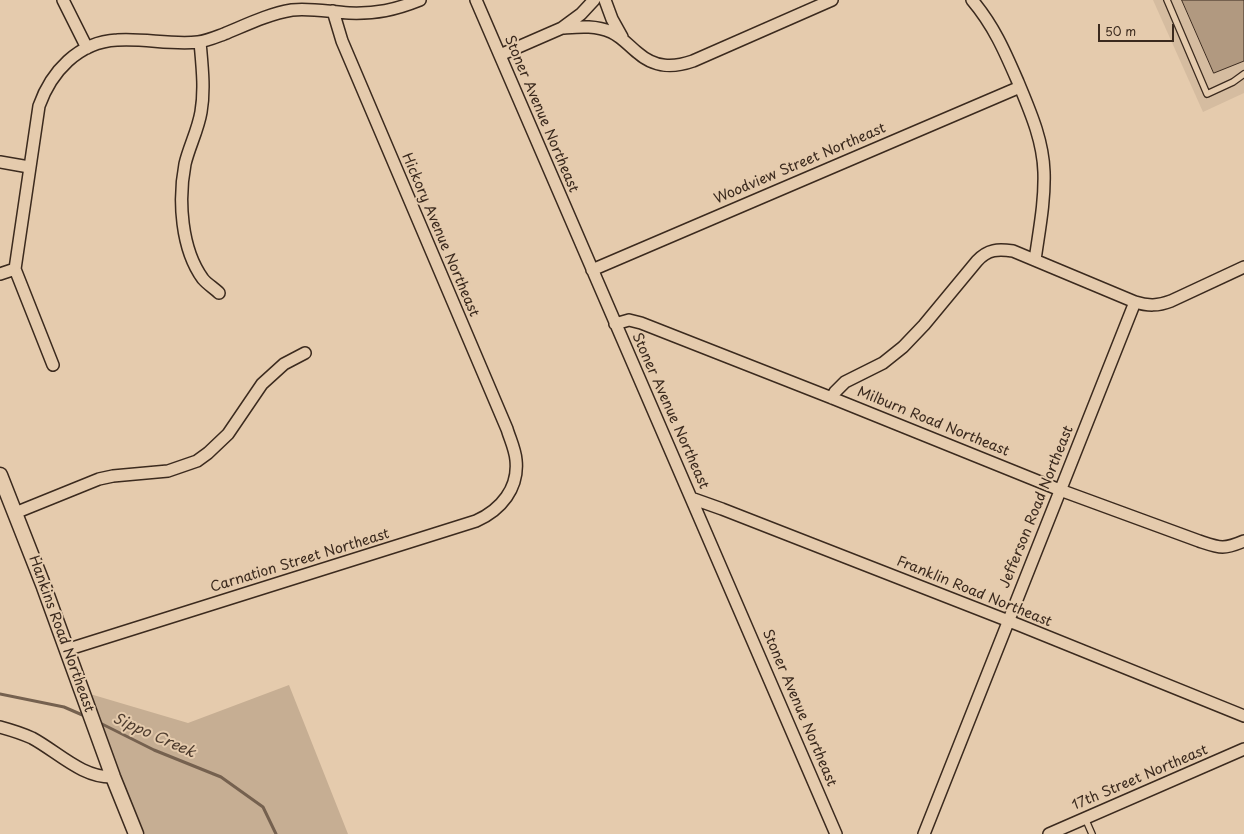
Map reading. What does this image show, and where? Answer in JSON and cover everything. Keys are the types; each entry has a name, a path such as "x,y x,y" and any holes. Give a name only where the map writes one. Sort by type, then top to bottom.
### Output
{"street":[{"path":"63,0 87,48"},
{"path":"53,365 15,270 36,121 44,92 51,79 61,67 72,57 87,48 109,41 117,40 178,44 200,42 277,14 307,9 364,13 387,11 420,0"},
{"name":"Stoner Avenue Northeast","path":"476,0 836,834"},
{"path":"500,55 562,28 580,14 594,0"},
{"path":"605,0 612,19 623,40"},
{"path":"562,28 586,27 602,29 623,40 652,63 666,66 678,65 693,61 832,0"},
{"path":"972,0 990,22 1020,87 1038,135 1043,167 1043,204 1035,260"},
{"name":"Hickory Avenue Northeast","path":"333,12 342,41 507,429 515,451 516,470"},
{"path":"200,42 203,93 198,123 185,164 182,187 182,210 186,240 191,255 203,280 219,293"},
{"name":"Woodview Street Northeast","path":"592,270 1020,87"},
{"path":"0,162 29,167"},
{"path":"832,398 835,392 845,382 883,363 903,347 983,255 993,250 1002,249 1013,251 1135,302 1151,306 1171,301 1244,267"},
{"path":"0,274 15,270"},
{"name":"Jefferson Road Northeast","path":"924,834 1135,302"},
{"name":"Milburn Road Northeast","path":"615,324 622,320 641,322 1060,490 1219,548 1243,544"},
{"path":"15,513 99,479 113,476 168,471 198,461 208,454 228,434 262,384 284,364 305,352"},
{"name":"Carnation Street Northeast","path":"66,650 476,521 490,514 506,498 513,485 516,470"},
{"name":"Hankins Road Northeast","path":"0,475 136,834"},
{"name":"Franklin Road Northeast","path":"691,498 1008,621 1244,716"},
{"path":"0,727 18,732 32,739 90,774 102,777 114,777"},
{"name":"17th Street Northeast","path":"1048,834 1244,749"}],"lane":[{"path":"1167,0 1207,94 1234,82 1244,74"},
{"path":"1085,818 1092,834"}],"shaded area":[{"path":"1153,0 1244,0 1244,93 1203,112"},
{"path":"289,685 348,834 145,834 121,777 90,694 188,723"}],"building":[{"path":"1182,0 1244,0 1244,61 1214,73"}],"waterway":[{"name":"Sippo Creek","path":"0,694 64,707 87,717"},
{"name":"Sippo Creek","path":"98,722 154,750 221,777 263,807 276,834"}]}
